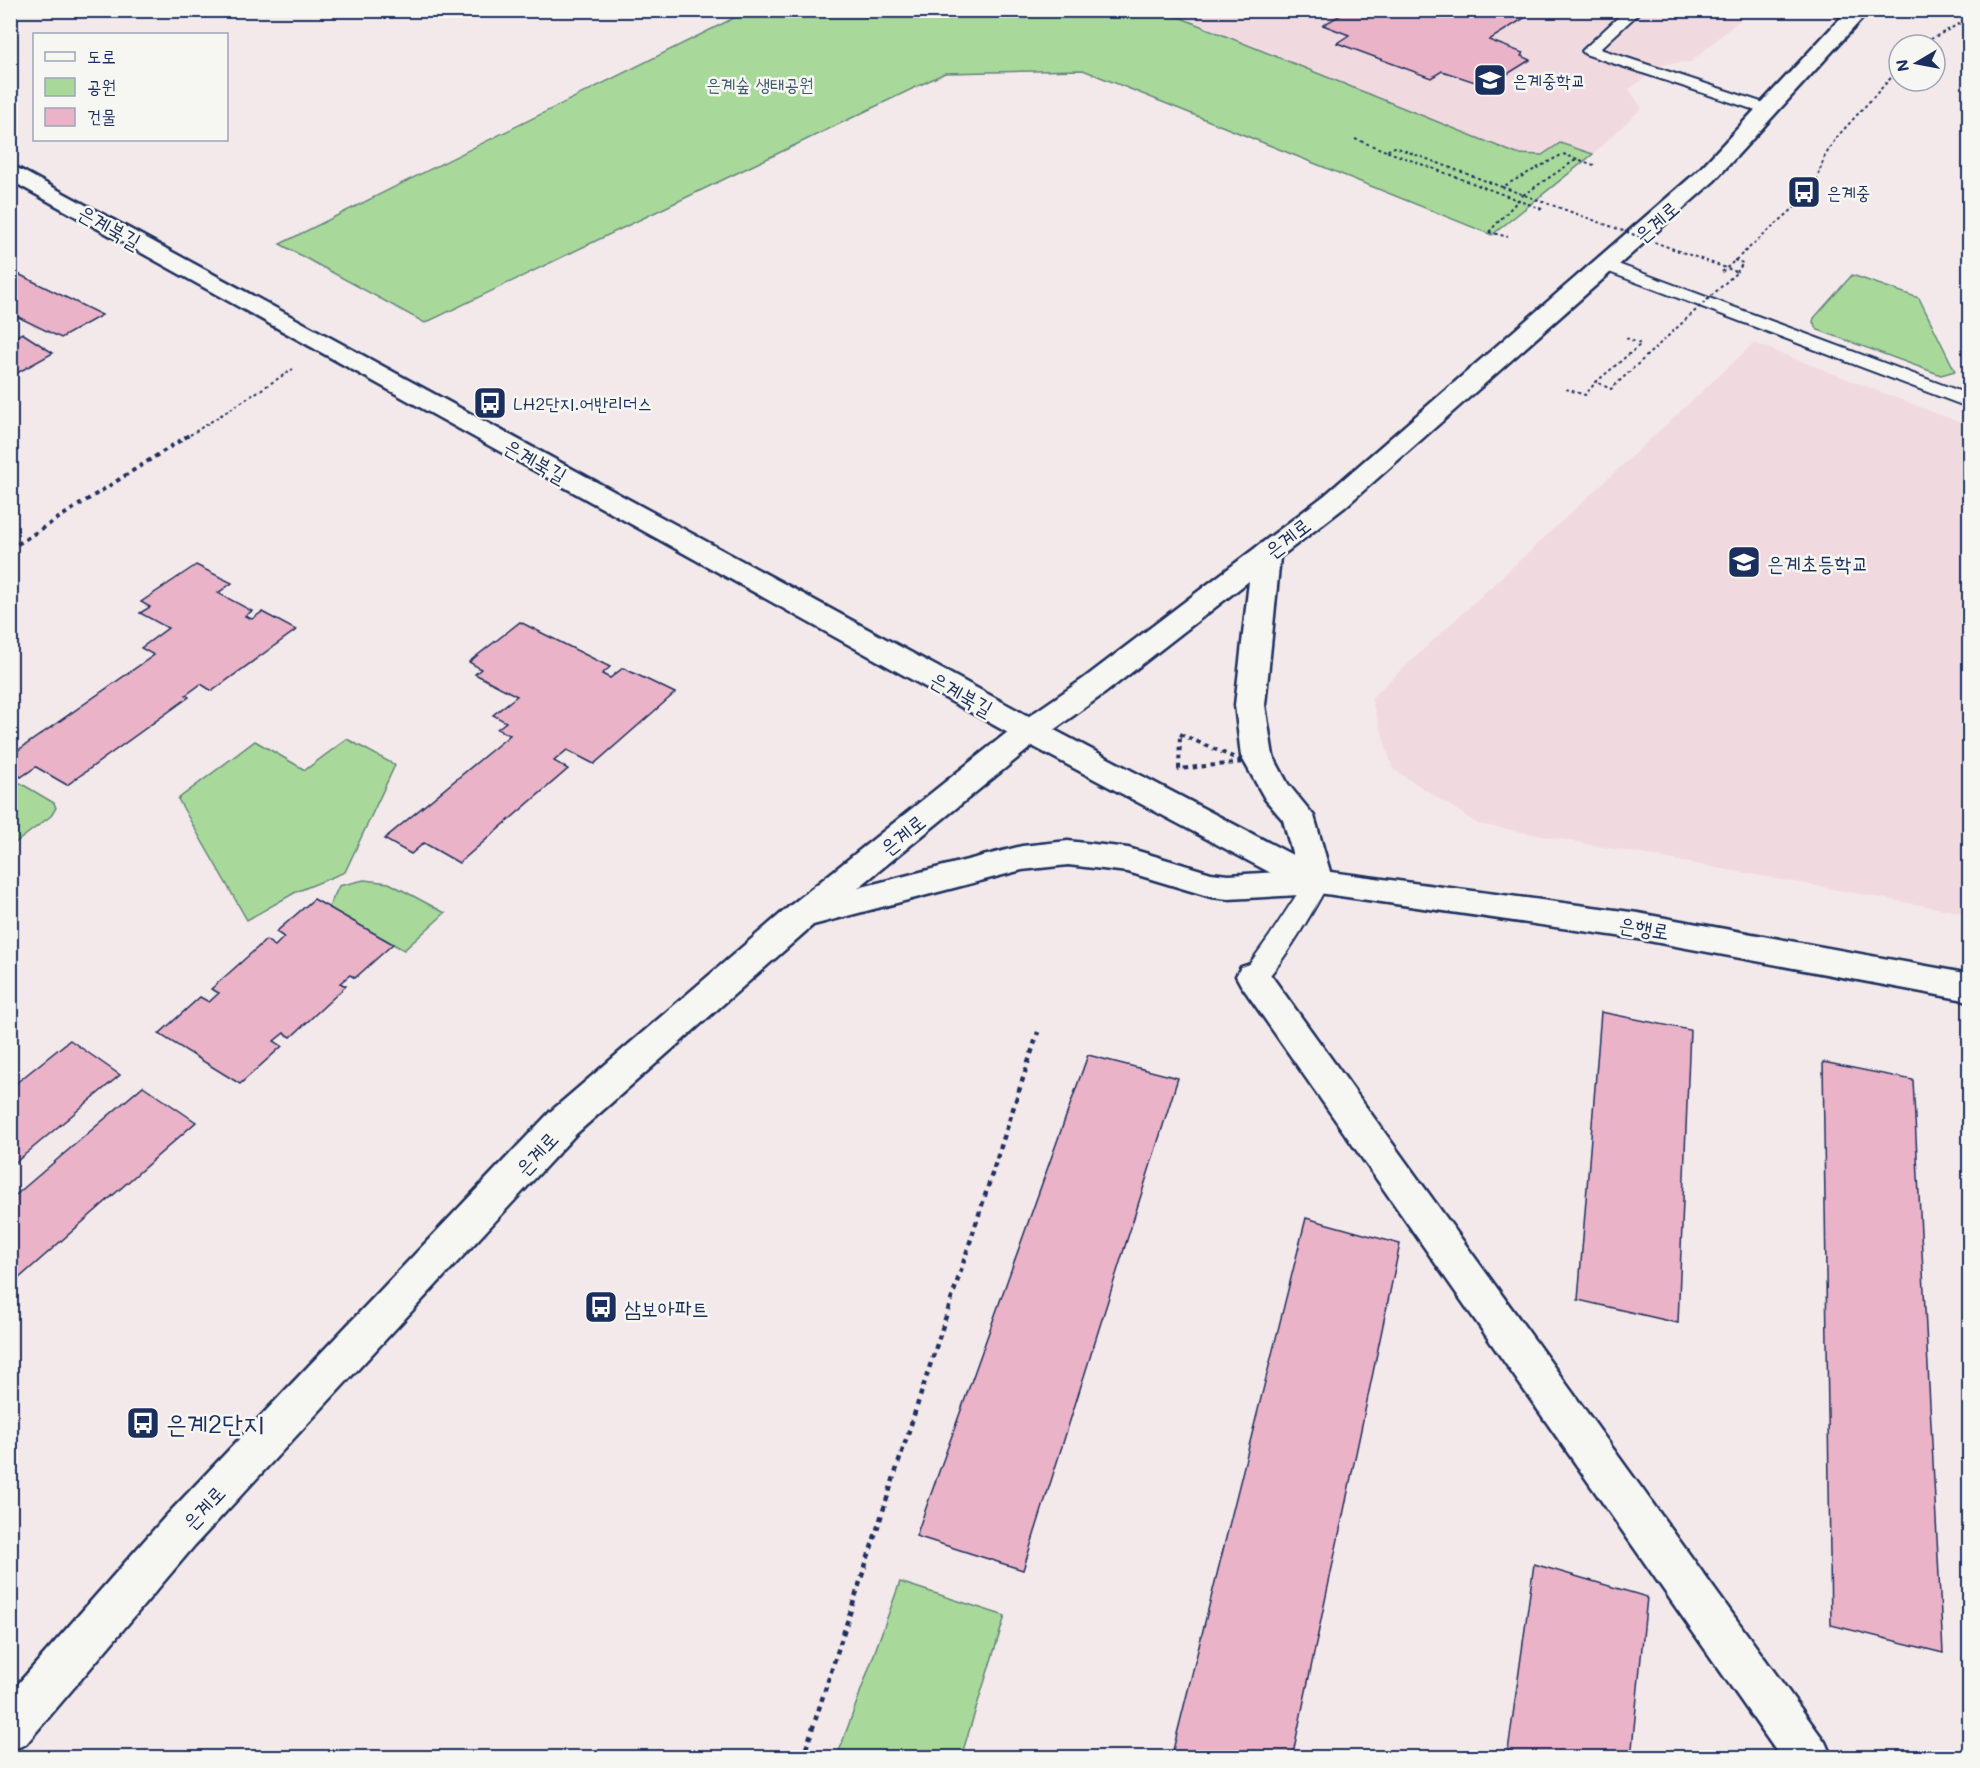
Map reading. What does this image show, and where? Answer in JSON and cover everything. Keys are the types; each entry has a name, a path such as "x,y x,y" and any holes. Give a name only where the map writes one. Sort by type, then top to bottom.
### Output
{"street":[{"name":"은계로","path":"10,1728 180,1532 563,1123 803,914 1030,731 1094,686 1335,501 1706,176 1860,10"},
{"name":"은계북길","path":"10,171 1030,731 1317,882"},
{"path":"803,914 1022,858 1053,854 1083,854 1119,858 1211,885 1228,887 1317,882 1298,816 1266,775 1257,756 1251,723 1250,705 1266,554"},
{"name":"은행로","path":"1317,882 1638,926 1970,988"},
{"path":"1253,976 1809,1758"}],"lane":[{"path":"1635,10 1590,51 1767,109"},
{"path":"1607,265 1970,402"},
{"path":"1253,976 1278,944 1317,882"}],"path":[{"path":"1942,33 1970,18"},
{"path":"1719,275 1812,192 1825,156 1836,138 1887,82"},
{"path":"1355,139 1542,209"},
{"path":"1386,151 1395,147 1737,272"},
{"path":"1502,187 1563,154 1594,165"},
{"path":"1508,237 1489,232 1523,195 1577,159"},
{"path":"1596,382 1611,389 1737,272 1743,263 1734,260"},
{"path":"1566,389 1585,395 1596,382 1641,344 1626,338"},
{"path":"10,549 290,370 336,350"},
{"path":"1180,734 1244,762 1233,763 1179,769 1180,734"},
{"path":"803,1758 1038,1032"}],"shaded area":[{"name":"은계중학교","path":"1169,11 1750,11 1691,62 1665,64 1629,89 1642,108 1593,154 1560,143 1548,152 1533,156 1517,154"},
{"name":"은계초등학교","path":"1754,343 1969,426 1969,914 1478,824 1393,769 1371,698"}],"green space":[{"name":"은계숲 생태공원","path":"750,10 1164,11 1517,154 1542,155 1560,143 1593,154 1492,235 1083,70 945,73 425,323 280,244"},
{"path":"1852,275 1919,298 1955,371 1941,375 1818,330 1813,322 1814,318"},
{"path":"347,739 395,765 345,872 296,892 247,920 178,799 255,741 305,770"},
{"path":"10,777 54,803 56,808 51,816 11,846"},
{"path":"364,880 389,883 445,913 404,950 328,909 339,886"},
{"path":"900,1582 1005,1616 961,1757 837,1757"}],"building":[{"path":"1338,10 1537,10 1489,40 1523,53 1521,56 1530,60 1493,83 1485,79 1478,83 1442,71 1431,78 1337,43 1349,35 1323,25 1344,13"},
{"path":"10,270 102,315 61,338 10,313"},
{"path":"22,333 53,353 10,377 10,337 13,338"},
{"path":"196,565 232,583 218,593 252,611 245,616 252,619 262,612 296,630 212,691 201,684 186,695 189,697 67,785 36,767 21,777 10,770 10,756 154,655 141,648 168,628 140,613 150,607 141,602"},
{"path":"520,622 610,667 602,674 610,678 623,668 675,693 594,764 567,750 554,761 568,769 459,863 424,843 411,854 384,839 510,735 497,729 506,722 493,715 517,696 475,674 481,669 469,662"},
{"path":"314,899 393,944 355,978 350,975 340,983 346,986 291,1037 284,1033 274,1041 282,1046 240,1084 159,1034 200,997 209,1002 219,993 211,989 266,940 275,946 284,937 276,932"},
{"path":"1601,1012 1690,1030 1678,1323 1578,1300"},
{"path":"70,1040 120,1075 10,1167 10,1088"},
{"path":"1088,1055 1178,1078 1023,1570 916,1536"},
{"path":"1823,1062 1913,1080 1943,1653 1831,1625"},
{"path":"143,1086 196,1122 18,1279 10,1273 10,1200"},
{"path":"1306,1218 1400,1244 1292,1758 1171,1758"},
{"path":"1534,1564 1647,1597 1631,1758 1507,1758"}],"place":[{"name":"은계중학교","path":"1490,80"},
{"name":"은계중","path":"1804,192"},
{"name":"LH2단지.어반리더스","path":"490,403"},
{"name":"은계초등학교","path":"1744,562"},
{"name":"삼보아파트","path":"601,1307"},
{"name":"은계2단지","path":"143,1423"}]}
